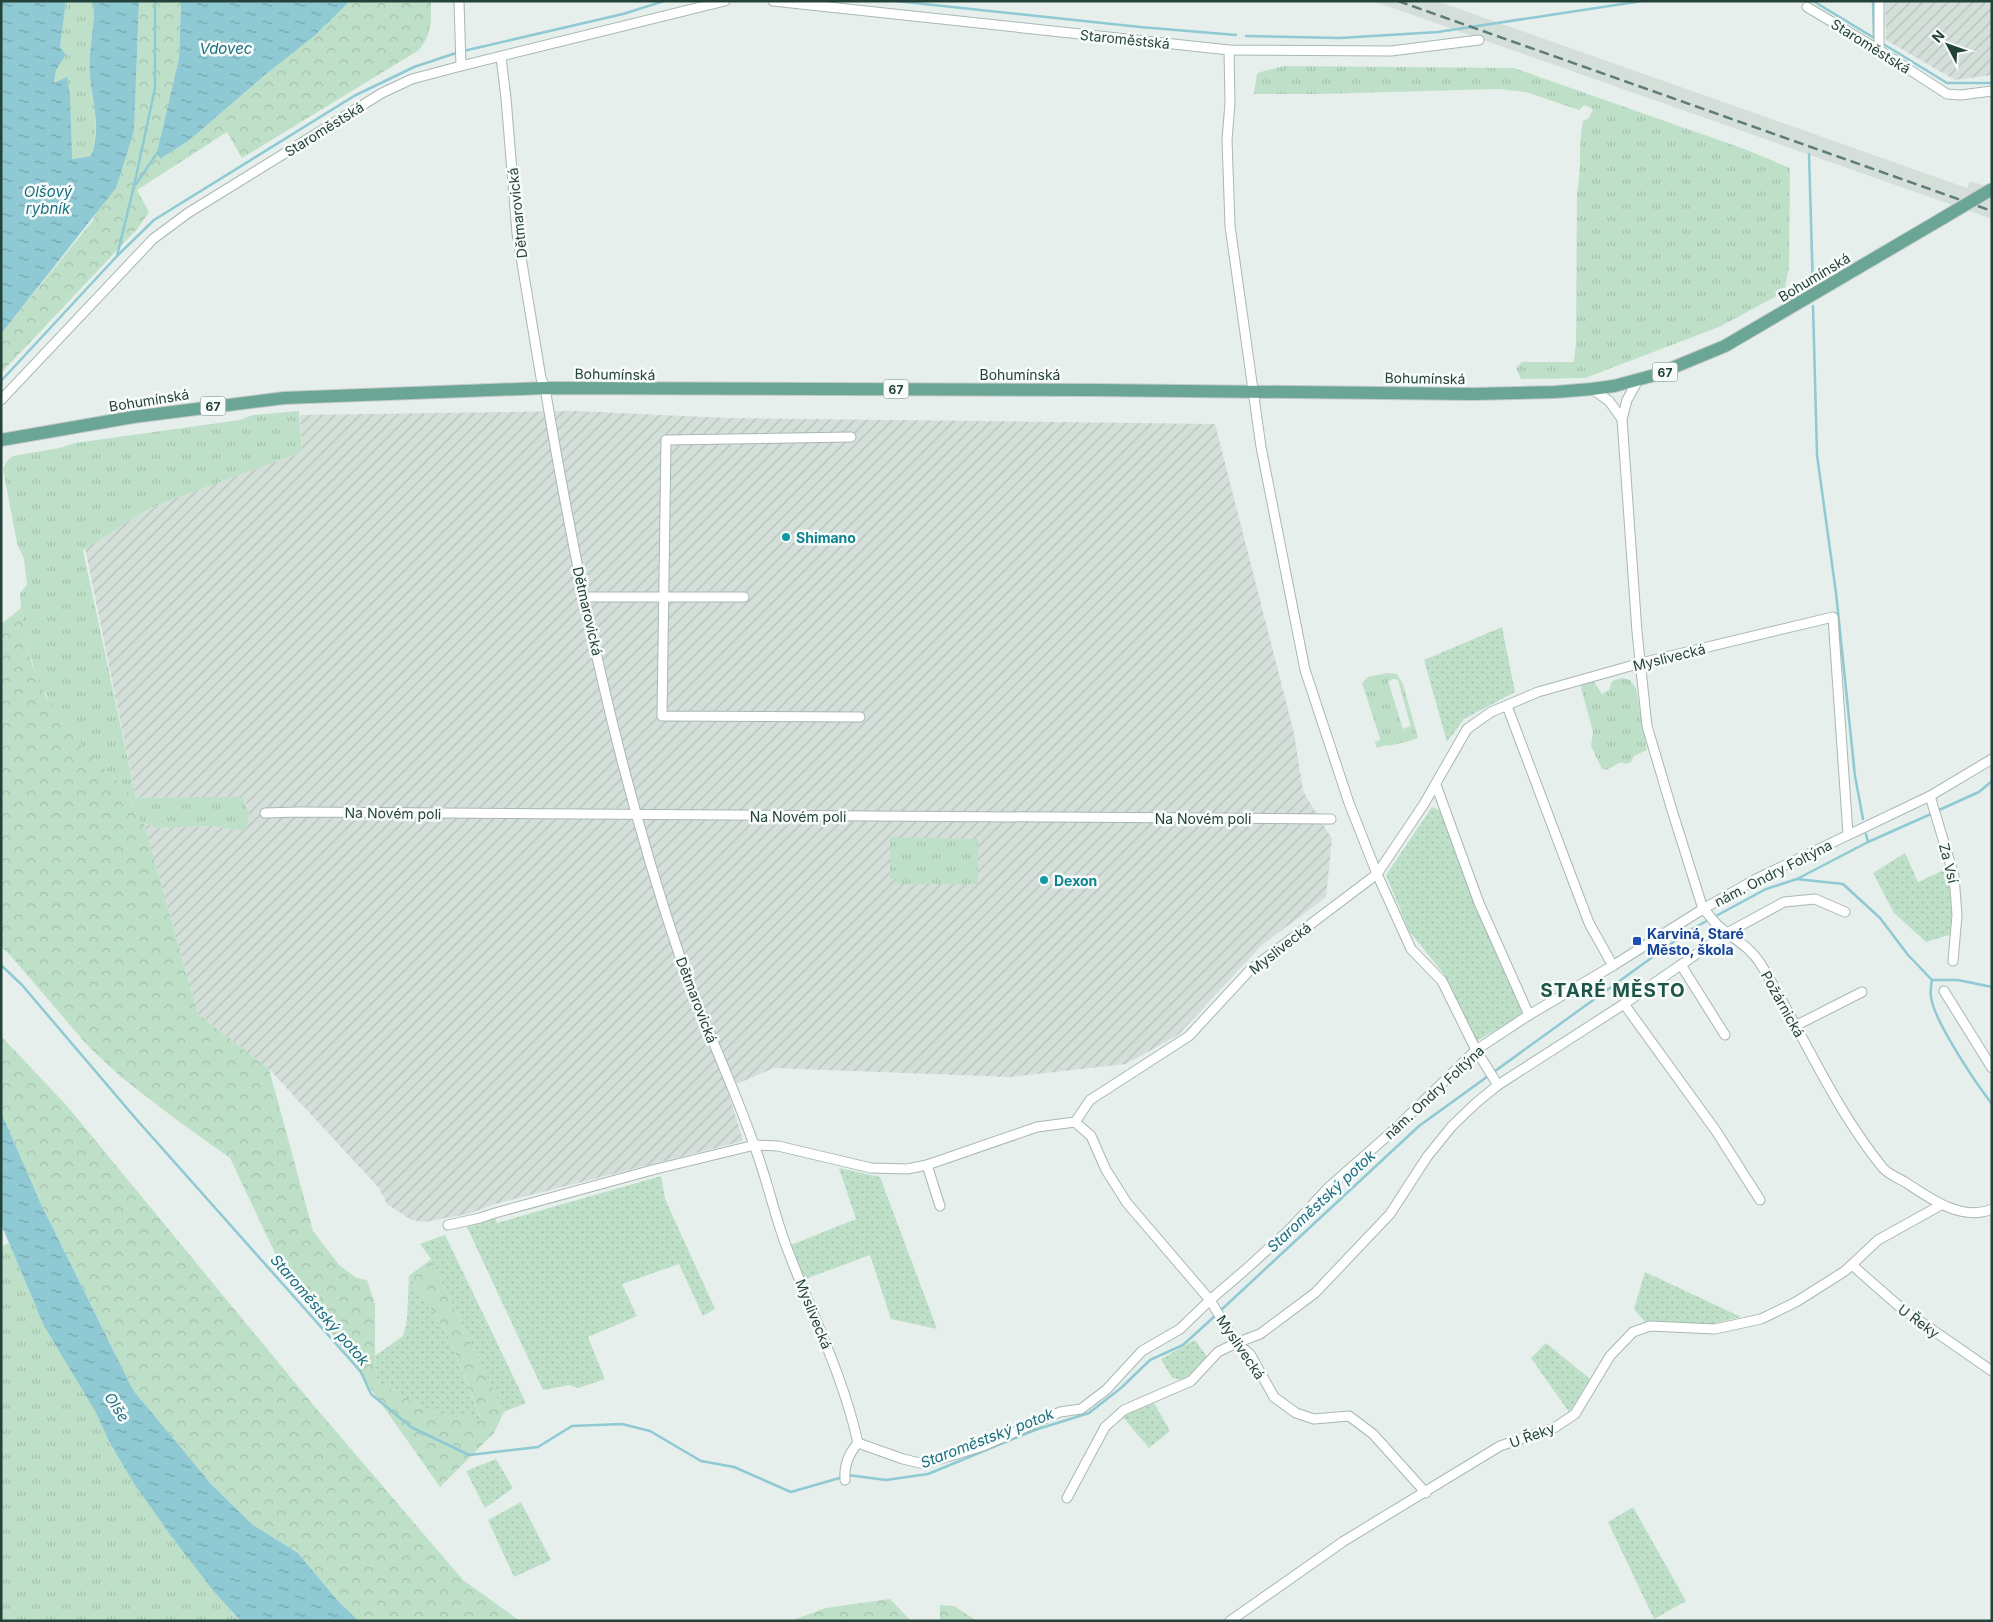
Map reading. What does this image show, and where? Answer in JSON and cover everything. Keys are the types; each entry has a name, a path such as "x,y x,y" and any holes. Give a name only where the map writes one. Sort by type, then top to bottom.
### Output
{"main road":[{"name":"Bohumínská","path":"1,440 153,414 284,398 545,388 1254,391 1482,394 1592,389 1638,380 1681,366 1734,341 1992,190"}],"street":[{"path":"459,1 461,61"},
{"name":"Staroměstská","path":"1,400 153,239 171,224 382,92 461,61 501,57 726,1"},
{"name":"Staroměstská","path":"772,1 1229,50 1391,51 1479,40"},
{"path":"1879,1 1879,50"},
{"name":"Staroměstská","path":"1807,7 1947,94 1961,95 1992,90"},
{"path":"1229,50 1230,103 1227,140 1230,226 1262,447 1305,670 1349,803 1377,874 1411,949 1442,981 1476,1050 1494,1078"},
{"name":"Dětmarovická","path":"501,57 517,233 541,378 545,388 566,510 584,598 636,815 680,956 755,1146"},
{"path":"1638,380 1627,400 1622,420 1636,622 1647,726 1703,909"},
{"path":"1592,389 1609,401 1622,420"},
{"path":"851,437 666,440 662,716 860,717"},
{"path":"584,598 744,597"},
{"name":"Myslivecká","path":"1426,1493 1373,1434 1349,1416 1314,1419 1296,1413 1274,1397 1250,1354 1236,1343 1215,1307 1127,1203 1106,1170 1091,1136 1075,1122 1090,1100 1189,1036 1250,970 1377,874 1436,785 1468,730 1491,712 1538,692 1641,663 1833,617 1848,834"},
{"path":"1506,706 1589,923 1613,966"},
{"path":"1930,796 1992,759"},
{"path":"1436,785 1479,904 1529,1015"},
{"name":"nám. Ondry Foltýna","path":"858,1443 903,1459 924,1464 983,1446 1060,1412 1081,1409 1106,1390 1142,1351 1215,1307 1328,1188 1394,1130 1476,1050 1529,1015 1613,966 1703,909 1756,879 1930,796"},
{"name":"Za Vsí","path":"1930,796 1954,876 1957,915 1953,961"},
{"name":"Na Novém poli","path":"265,813 1331,819"},
{"path":"1067,1498 1105,1427 1124,1410 1191,1381 1218,1352 1260,1334 1315,1294 1390,1214 1427,1157 1452,1126 1476,1103 1494,1078 1624,1004 1727,933 1784,902 1815,899 1845,912"},
{"name":"Požárnická","path":"1703,909 1727,933 1742,942 1759,962 1863,1141 1885,1170 1941,1205 1964,1212 1992,1209"},
{"path":"1681,965 1725,1035"},
{"path":"1944,991 1992,1068"},
{"path":"1795,1026 1862,992"},
{"path":"1624,1004 1716,1132 1760,1200"},
{"path":"448,1225 480,1218 656,1169 755,1146 778,1146 871,1168 907,1169 927,1165 1037,1127 1075,1122"},
{"name":"Myslivecká","path":"755,1146 784,1241 838,1372 858,1443"},
{"path":"927,1165 940,1206"},
{"name":"U Řeky","path":"1230,1621 1344,1541 1426,1493 1500,1446 1554,1428 1575,1414 1610,1356 1633,1332 1650,1326 1715,1329 1761,1319 1796,1302 1845,1271 1878,1240 1941,1205"},
{"name":"U Řeky","path":"1852,1265 1901,1308 1992,1371"},
{"path":"844,1476 850,1452 858,1443"}],"shaded area":[{"path":"1373,1 1437,1 1967,188 1970,181 1992,188 1992,219"},
{"path":"1885,1 1992,1 1992,75 1955,80 1886,40"},
{"path":"575,411 728,418 1215,424 1294,733 1303,791 1332,839 1326,897 1262,945 1178,1035 1126,1064 1010,1077 774,1068 727,1088 743,1141 495,1204 468,1214 425,1222 411,1220 387,1204 379,1188 269,1069 198,1014 144,823 156,828 210,826 242,831 249,814 247,805 243,797 187,800 186,797 136,798 85,548 152,507 302,452 300,415"}],"green space":[{"path":"66,1 92,1 94,12 90,53 90,78 95,117 94,147 91,156 71,159 70,95 66,78 54,84 56,70 66,55 60,47"},
{"path":"139,1 181,1 179,58 157,152 160,159 187,141 214,119 313,36 350,1 431,1 431,21 429,33 419,50 242,158 227,132 137,190 149,212 138,228 1,373 1,334 93,220 134,131"},
{"path":"1284,66 1514,68 1747,150 1790,168 1789,267 1784,292 1719,327 1585,378 1521,379 1516,368 1522,362 1574,362 1576,343 1577,193 1581,139 1583,121 1589,118 1593,109 1584,105 1579,110 1526,92 1499,89 1254,94 1257,73"},
{"path":"299,411 302,452 152,507 83,550 136,798 186,797 187,800 189,797 243,797 249,814 247,828 242,831 210,826 156,828 142,822 136,815 128,791 82,747 73,727 53,706 38,681 27,645 21,608 20,594 27,584 24,559 17,543 3,469 7,461 13,456 59,448 75,443 240,420 253,415"},
{"path":"21,608 33,667 46,696 73,727 82,747 128,791 136,815 144,823 198,1014 269,1069 313,1231 340,1266 357,1278 367,1280 375,1304 377,1381 429,1411 481,1418 447,1333 409,1276 431,1259 504,1412 494,1433 440,1487 275,1253 230,1158 121,1077 88,1046 1,947 1,624"},
{"path":"1502,627 1515,692 1464,719 1447,742 1424,660"},
{"path":"1387,673 1397,674 1403,684 1418,738 1377,748 1375,742 1380,740 1379,735 1362,683 1368,677","holes":["1398,680 1410,724 1410,726 1403,729 1388,681"]},
{"path":"1622,678 1630,680 1636,688 1647,750 1634,756 1631,762 1626,764 1621,762 1606,770 1602,769 1591,746 1593,732 1580,684 1594,682 1602,694 1609,690 1612,681"},
{"path":"1432,807 1441,811 1486,930 1524,1013 1477,1041 1443,973 1409,931 1386,875"},
{"path":"890,837 978,839 978,884 897,884 896,879 890,879"},
{"path":"1905,853 1918,882 1946,869 1954,912 1952,934 1926,942 1894,913 1873,873"},
{"path":"1,1036 67,1106 310,1401 463,1580 520,1621 359,1621 338,1601 298,1553 253,1525 212,1485 133,1390 40,1202 1,1112"},
{"path":"839,1168 880,1177 937,1329 891,1319 870,1255 805,1279 791,1245 856,1219"},
{"path":"661,1176 665,1199 715,1309 703,1316 679,1264 622,1284 637,1316 588,1337 605,1379 578,1388 570,1385 543,1390 467,1227 495,1217 497,1223"},
{"path":"445,1235 526,1403 504,1412 431,1259 420,1244"},
{"path":"9,1243 44,1326 95,1411 110,1443 215,1593 241,1621 1,1621 1,1247"},
{"path":"1645,1272 1741,1317 1708,1325 1646,1323 1634,1309"},
{"path":"409,1276 447,1333 481,1419 429,1411 377,1381 375,1356 403,1336 407,1320"},
{"path":"1195,1340 1208,1358 1183,1380 1172,1378 1161,1359"},
{"path":"1546,1343 1590,1379 1569,1412 1531,1358"},
{"path":"1154,1403 1170,1431 1149,1448 1122,1416"},
{"path":"496,1459 513,1488 485,1508 466,1471"},
{"path":"521,1502 551,1560 514,1577 488,1520"},
{"path":"1633,1507 1686,1601 1654,1619 1608,1522"},
{"path":"890,1599 911,1621 790,1621 826,1608"},
{"path":"940,1605 954,1606 977,1621 940,1621"}],"water":[{"name":"Olšový rybník","path":"1,1 66,1 60,47 66,55 56,70 54,83 67,77 70,95 72,159 91,156 94,147 96,127 90,78 90,53 94,12 92,1 139,2 134,131 116,188 1,334"},
{"name":"Vdovec","path":"181,1 350,1 313,37 266,74 188,141 160,159 157,152 179,58"},
{"name":"Olše","path":"1,1112 40,1202 133,1390 212,1485 253,1525 298,1553 338,1601 359,1621 241,1621 215,1593 135,1485 110,1443 95,1411 44,1326 1,1224"}],"waterway":[{"path":"117,256 155,88 155,1"},
{"path":"1,381 117,256 154,220 354,96 414,67 459,52 623,14 664,1"},
{"path":"896,1 1140,27 1236,35"},
{"path":"1246,36 1340,38 1438,32 1642,1"},
{"path":"1813,1 1876,39"},
{"path":"1873,1 1874,38"},
{"path":"1885,45 1947,83 1992,83"},
{"path":"136,184 158,152"},
{"path":"1809,154 1813,289"},
{"path":"1813,306 1817,455 1836,593 1855,776 1863,819"},
{"path":"1939,810 1979,792 1992,781"},
{"path":"1868,842 1931,814"},
{"path":"1797,879 1868,842 1866,834"},
{"name":"Staroměstský potok","path":"1220,1311 1419,1126 1690,930 1766,889 1797,879 1843,884 1880,918 1908,955 1932,980 1958,980 1992,987"},
{"name":"Staroměstský potok","path":"1,965 22,985 137,1120 361,1372 371,1394 411,1427 469,1455 538,1447 572,1426 622,1424 650,1431 701,1461 734,1467 791,1492 843,1477"},
{"path":"1932,980 1931,996 1939,1019 1966,1067 1992,1104"},
{"name":"Staroměstský potok","path":"848,1475 886,1480 928,1474 1035,1430 1089,1413 1121,1388 1150,1360 1183,1345 1216,1315"}],"railway":[{"path":"1398,1 1992,211"}],"place":[{"name":"Shimano","path":"786,537"},
{"name":"Dexon","path":"1044,880"},
{"name":"Karviná, Staré Město, škola","path":"1637,941"}],"district":[{"name":"STARÉ MĚSTO","path":"1613,990"}]}
